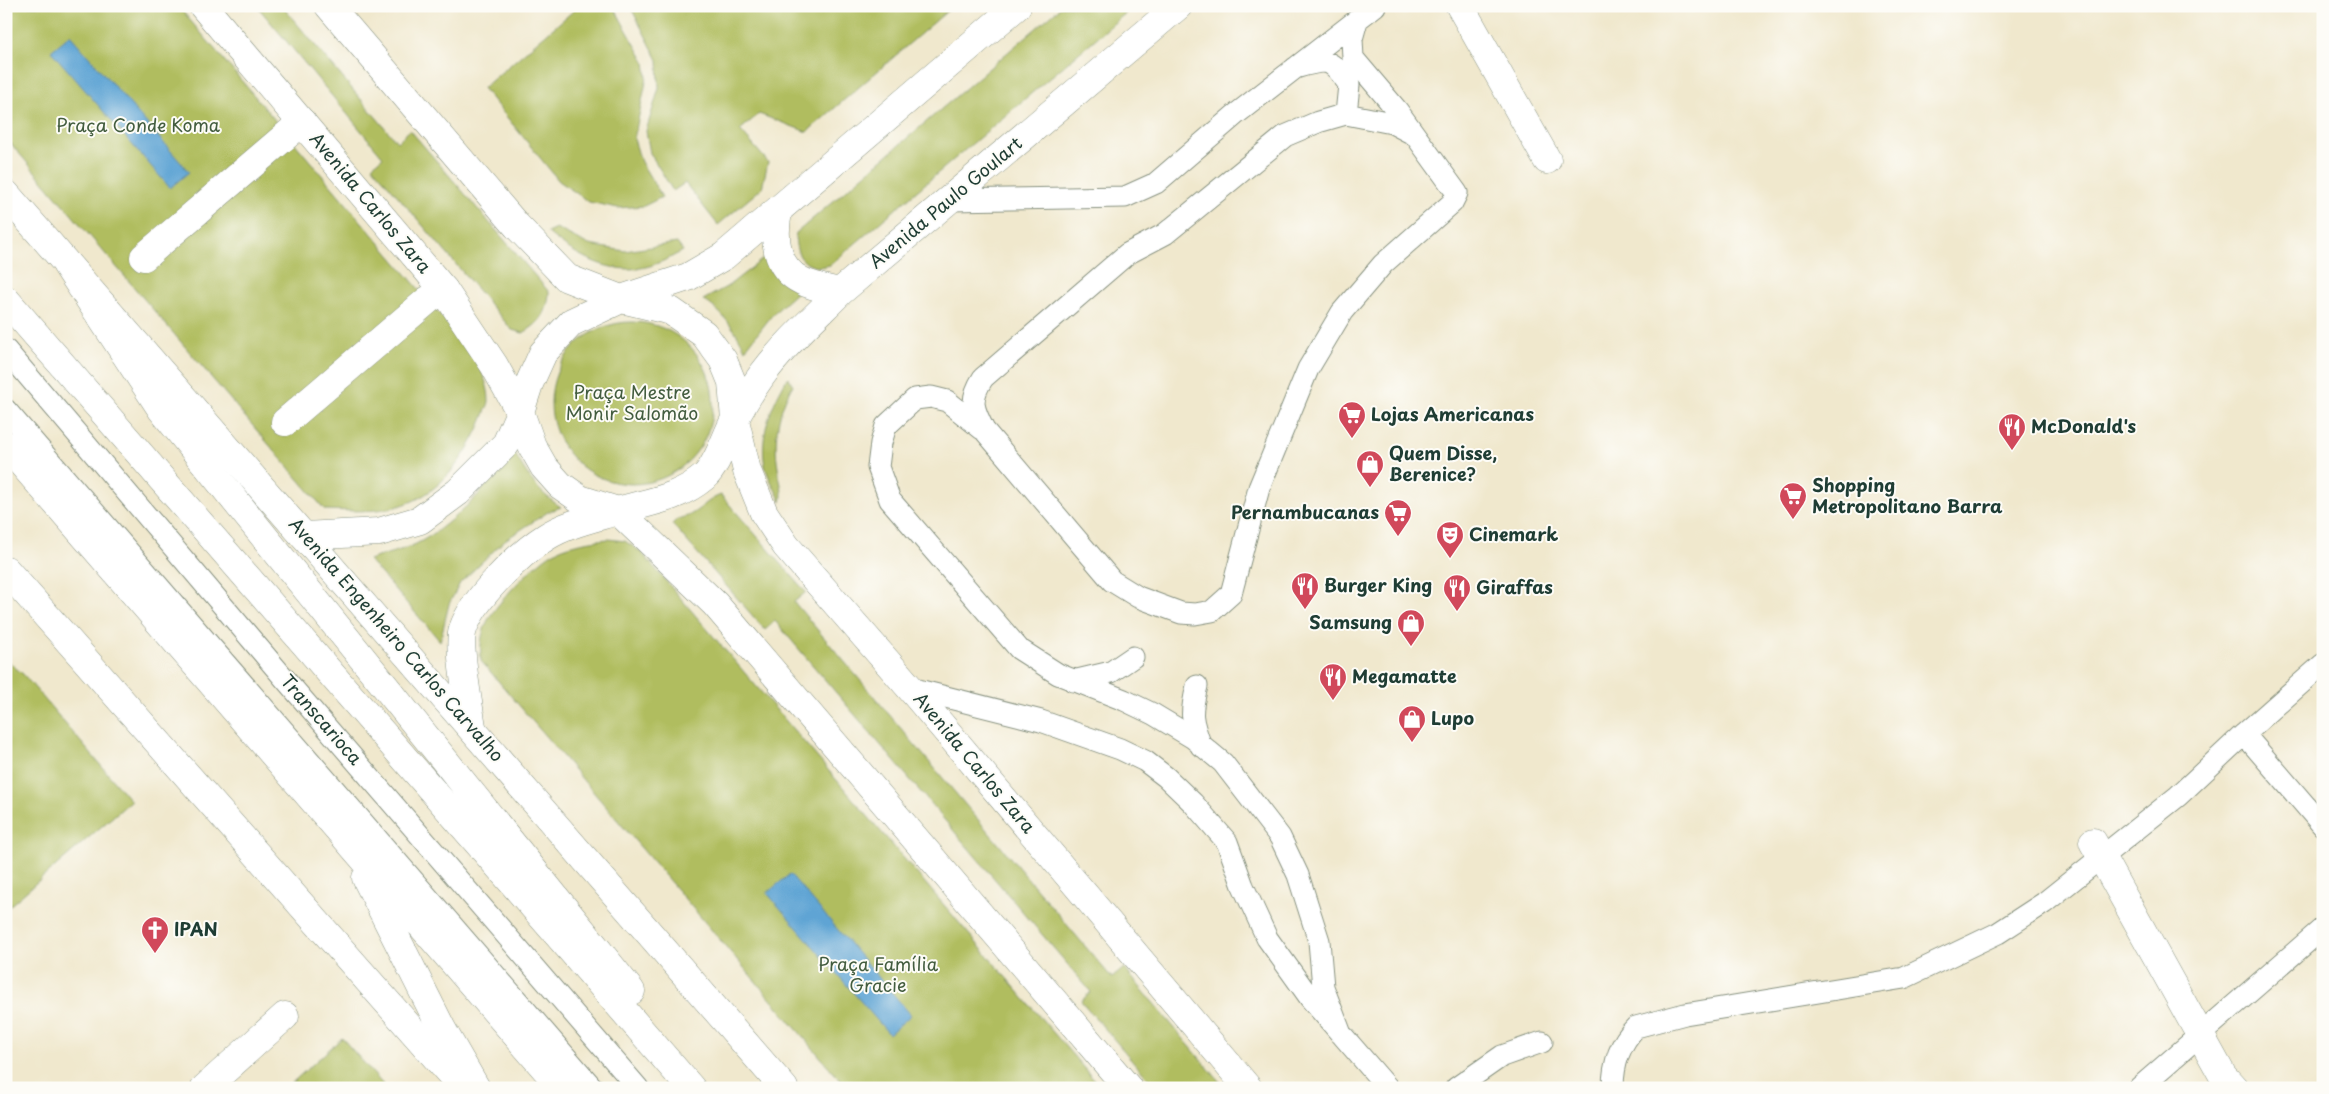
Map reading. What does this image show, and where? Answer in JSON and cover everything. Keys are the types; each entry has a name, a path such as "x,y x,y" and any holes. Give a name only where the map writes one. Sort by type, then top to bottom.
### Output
{"main road":[{"name":"Avenida Carlos Zara","path":"203,6 444,290 494,365 520,412 532,446 544,467 560,485 580,499 618,511"},
{"path":"329,6 517,226 567,278 621,299"},
{"path":"304,536 379,532 420,520 458,492 506,444 543,353 572,322 621,299 688,277 724,256 778,212 1017,6"},
{"name":"Avenida Paulo Goulart","path":"618,511 655,503 673,496 706,476 735,420 761,376 793,338 840,292 1178,6"},
{"path":"1460,6 1547,160"},
{"path":"144,257 302,122"},
{"name":"Avenida Engenheiro Carlos Carvalho","path":"6,194 472,727 784,1088"},
{"path":"778,212 774,231 777,250 785,267 800,281 840,292"},
{"path":"66,264 162,410 670,1040 695,1088"},
{"path":"285,422 428,300 444,290"},
{"name":"Avenida Carlos Zara","path":"621,299 671,311 704,334 723,360 732,382 735,420 747,471 764,513 786,546 910,688 1248,1088"},
{"path":"6,300 691,1088"},
{"path":"6,446 326,813 562,1088"},
{"path":"472,727 463,660 462,630 474,607 490,587 513,564 546,537 570,526 618,511 715,604 1128,1088"},
{"path":"7,572 463,1088"},
{"path":"326,813 375,892 442,1029 476,1088"},
{"path":"2097,850 2222,1076 2234,1088"},
{"path":"205,1088 285,1016"}],"lane":[{"path":"950,200 1125,197 1156,183 1218,129 1375,6"},
{"path":"1341,1034 1322,987 1319,941 1309,906 1280,837 1223,763 1153,714 1124,700 1073,681 1020,649 890,500 878,467 886,426 915,399 931,397 947,401 984,430 1112,581 1138,597 1181,613 1195,614 1212,611 1231,594 1259,488 1308,369 1342,312 1383,264 1454,199 1456,190 1415,135 1353,58 1352,39 1357,21"},
{"path":"1294,68 1315,62 1328,62 1338,68 1349,85 1346,114"},
{"path":"984,430 972,400 983,378 1127,254 1165,234 1285,136 1318,122 1346,114 1392,123 1415,135"},
{"name":"Transcarioca","path":"6,350 285,679 638,1088"},
{"name":"Transcarioca","path":"6,410 593,1088"},
{"path":"1073,681 1111,672 1133,657"},
{"path":"1613,1088 1615,1061 1630,1033 1636,1027 1685,1014 1904,978 1998,933 2044,903 2097,850 2178,796 2323,664"},
{"path":"1197,686 1191,710 1191,720 1201,746"},
{"path":"910,688 1020,715 1068,730 1145,760 1166,777 1193,803 1228,842 1243,886 1267,938 1310,998 1388,1088"},
{"path":"2244,734 2323,826"},
{"path":"2139,1088 2323,928"},
{"path":"1456,1088 1502,1056 1542,1042"}],"green space":[{"name":"Praça Conde Koma","path":"6,6 178,6 469,348 476,360 487,387 489,401 479,427 466,451 440,483 419,498 396,507 373,510 325,510 6,138"},
{"path":"257,6 282,6 397,142 410,130 549,292 545,311 535,325 523,333 512,330 372,166 383,157"},
{"path":"579,6 613,6 645,62 647,77 634,139 641,162 662,197 644,206 618,208 589,202 559,181 483,88"},
{"path":"630,6 953,6 807,132 759,114 740,130 768,162 762,188 718,225 685,183 673,191 650,153 646,131 659,88 658,60"},
{"path":"1062,6 1134,6 830,265 815,267 804,261 798,252 796,233"},
{"path":"556,228 589,245 625,251 677,243 683,251 661,262 643,268 614,268 585,258 547,232"},
{"path":"768,255 797,292 773,314 745,350 728,322 710,304 703,300 728,286"},
{"name":"Praça Mestre Monir Salomão","path":"640,322 656,325 670,331 684,340 695,351 710,379 713,403 712,419 704,441 695,455 684,466 656,481 624,484 608,481 594,475 580,466 569,455 554,427 551,395 554,379 560,365 569,351 580,340 608,325"},
{"path":"788,377 793,385 780,414 776,447 782,493 781,502 765,466 764,442 765,431 772,409"},
{"path":"515,454 535,484 546,496 561,507 548,512 505,540 460,583 449,604 440,641 369,560 404,549 424,540 454,518 474,499 503,463"},
{"path":"721,495 806,592 794,602 1112,978 1124,968 1225,1088 1156,1088 1081,1001 1091,992 775,621 765,630 672,524 678,519 697,511"},
{"name":"Praça Família Gracie","path":"608,539 625,541 641,552 1101,1088 847,1088 481,661 482,640 488,620 500,603 539,562 562,548"},
{"path":"6,660 23,674 131,801 6,909"},
{"path":"342,1038 386,1088 286,1088"}],"water":[{"path":"70,35 189,172 170,188 51,51"},
{"path":"790,874 911,1015 889,1034 767,893"}],"place":[{"name":"Lojas Americanas","path":"1352,439"},
{"name":"McDonald's","path":"2012,451"},
{"name":"Quem Disse, Berenice?","path":"1370,488"},
{"name":"Shopping Metropolitano Barra","path":"1793,520"},
{"name":"Pernambucanas","path":"1398,537"},
{"name":"Cinemark","path":"1450,559"},
{"name":"Burger King","path":"1305,610"},
{"name":"Giraffas","path":"1457,612"},
{"name":"Samsung","path":"1411,647"},
{"name":"Megamatte","path":"1333,701"},
{"name":"Lupo","path":"1412,743"},
{"name":"IPAN","path":"155,954"}]}
